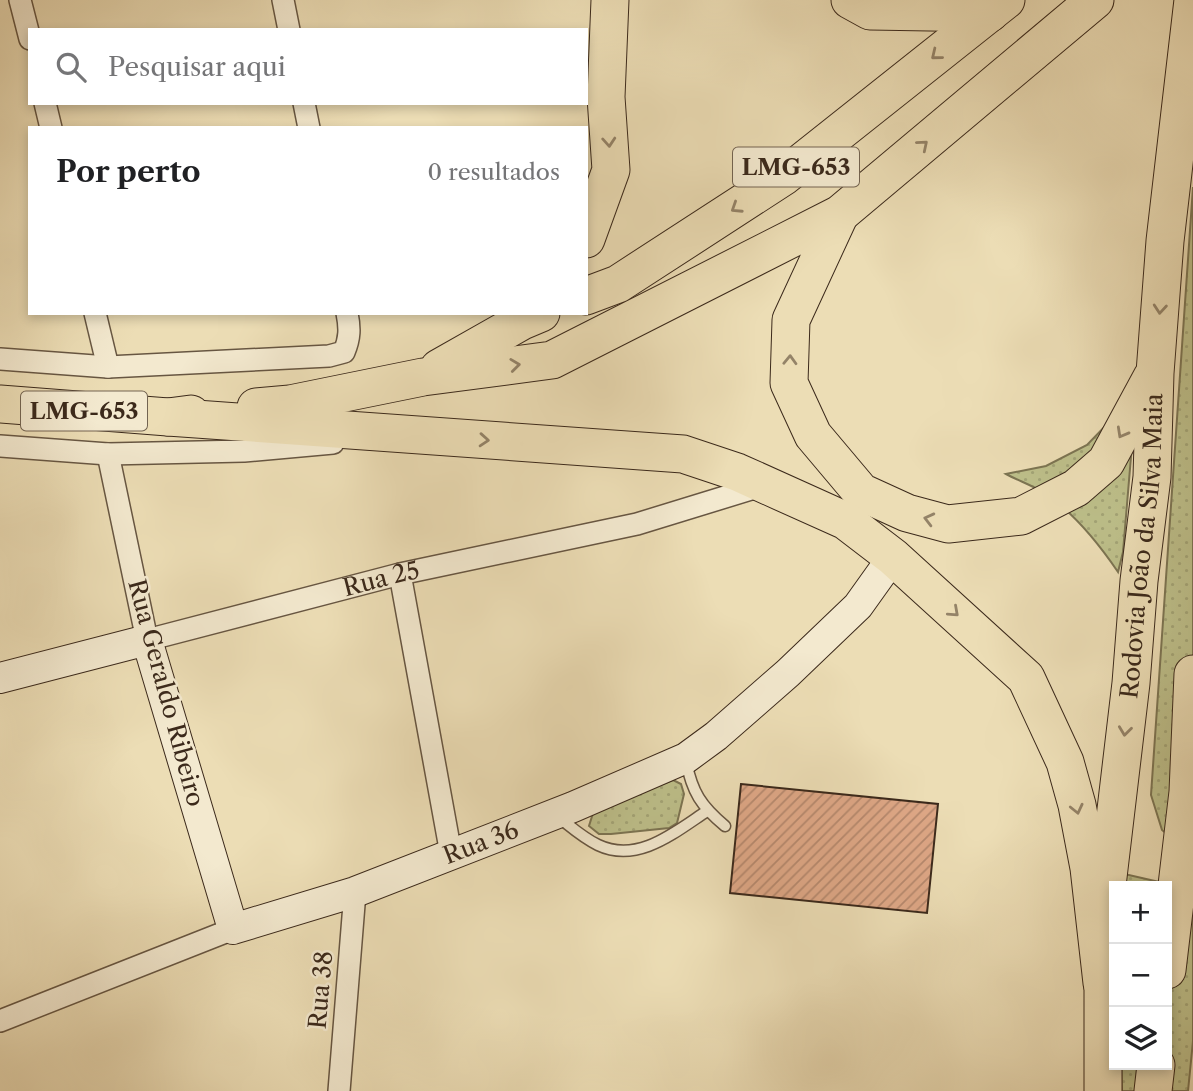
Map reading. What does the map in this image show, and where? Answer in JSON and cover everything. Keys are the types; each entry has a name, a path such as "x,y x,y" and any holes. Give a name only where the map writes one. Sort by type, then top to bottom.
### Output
{"highway":[{"path":"588,233 611,170 606,97 610,0"},
{"path":"850,0 870,11 998,6"},
{"name":"LMG-653","path":"0,404 168,417 290,404 423,377 552,360 840,214 1095,0"},
{"name":"Rodovia João da Silva Maia","path":"1103,1091 1102,983 1106,885 1131,683 1139,580 1152,477 1155,373 1165,242 1192,0"},
{"name":"LMG-653","path":"588,295 618,284 783,177 998,6"},
{"path":"840,214 791,320 789,383 813,435 861,492 907,513 948,524 1021,516 1076,488 1106,462 1155,373"},
{"name":"LMG-653","path":"423,377 530,316"},
{"path":"168,417 683,454 737,472 846,521 893,556 1026,678 1065,762 1076,805 1089,867 1102,983"},
{"path":"1170,944 1188,792 1193,674"},
{"path":"1153,1091 1155,1070"}],"street":[{"path":"20,0 28,31"},
{"path":"283,0 289,28"},
{"path":"45,105 51,126"},
{"path":"304,105 309,126"},
{"path":"95,315 108,367"},
{"path":"0,359 108,367 329,356 344,352 350,334 347,315"},
{"path":"0,446 108,454 244,451 415,435"},
{"name":"Rua Geraldo Ribeiro","path":"108,454 147,640 233,929"},
{"name":"Rua 25","path":"0,678 400,574 637,524 765,484"},
{"name":"Rua 36","path":"0,1021 233,929 355,892 555,815 686,758 716,736 788,673 858,606 893,556"},
{"path":"400,574 451,854"},
{"name":"Rua 38","path":"339,1091 355,892"}],"lane":[{"path":"686,758 689,778 707,811 725,826"},
{"path":"555,815 600,846 630,850 646,848 661,841 707,811"}],"green space":[{"path":"1193,187 1193,838 1174,840 1162,830 1151,795"},
{"path":"1116,415 1134,421 1123,552 1118,572 1095,540 1057,502 1006,474 1046,466 1087,445"},
{"path":"673,780 681,784 684,794 677,823 669,828 599,834 589,826 594,810"},
{"path":"1120,873 1155,881 1119,881"},
{"path":"1193,879 1193,1041 1188,1091 1122,1091 1121,1070 1172,1070 1172,883"}],"building":[{"path":"741,784 938,804 927,913 730,893"}]}
